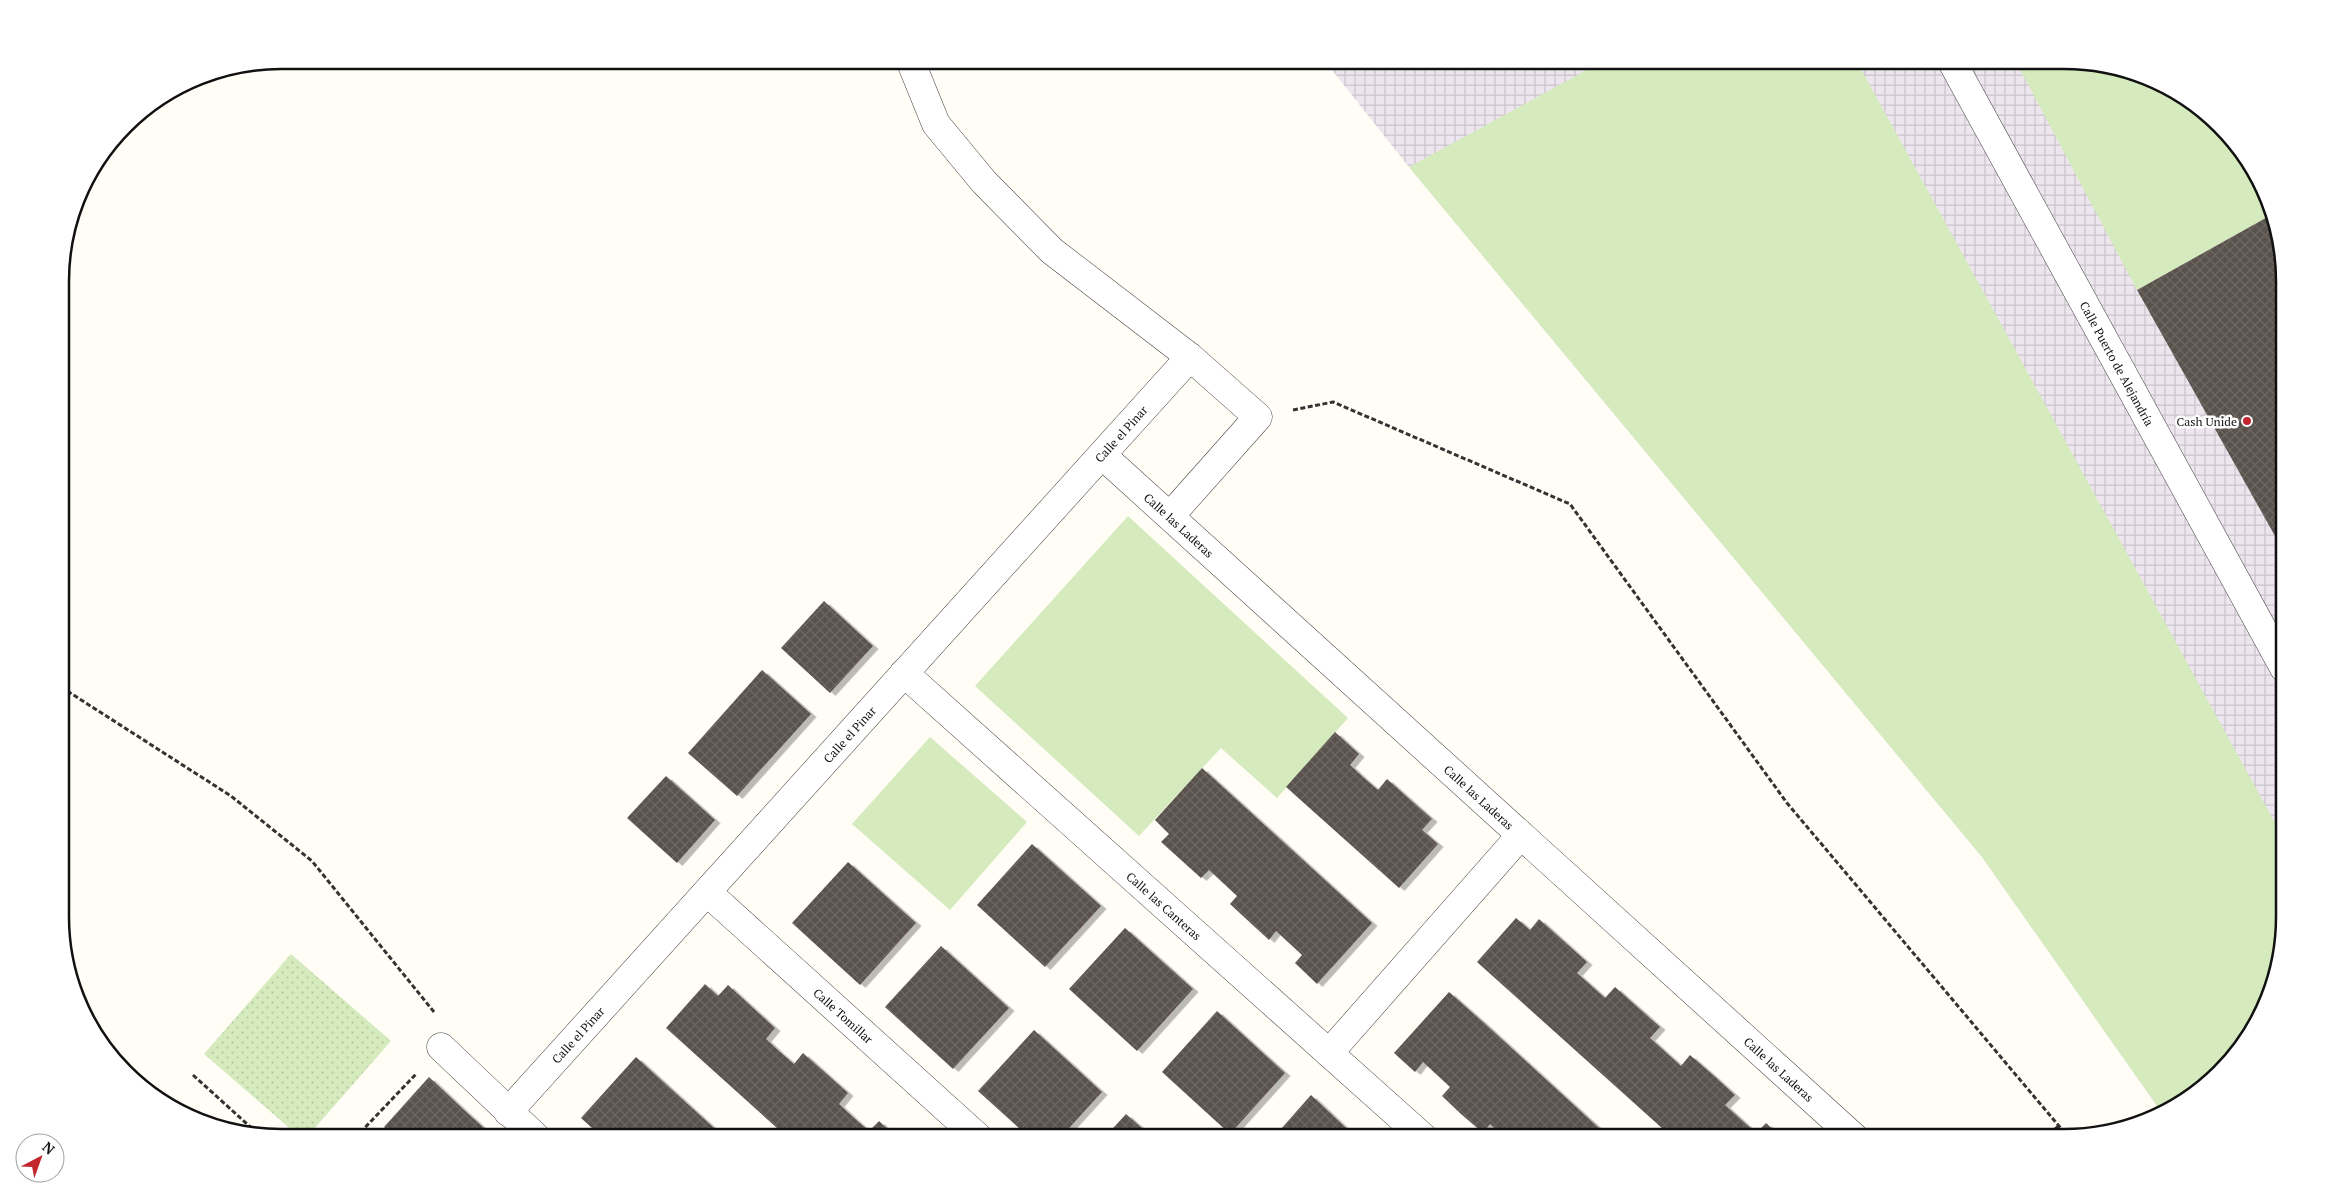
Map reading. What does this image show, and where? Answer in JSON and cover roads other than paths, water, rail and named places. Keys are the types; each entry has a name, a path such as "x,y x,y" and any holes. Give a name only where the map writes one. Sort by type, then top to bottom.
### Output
{"street":[{"path":"914,69 936,124 984,182 1052,251 1190,357 1258,417 1170,516"},
{"name":"Calle Puerto de Alejandría","path":"1956,69 2276,653"},
{"name":"Calle el Pinar","path":"508,1112 1190,357"},
{"name":"Calle las Laderas","path":"1102,455 1845,1129"},
{"name":"Calle las Canteras","path":"904,673 1414,1129"},
{"path":"1329,1053 1521,835"},
{"name":"Calle Tomillar","path":"707,892 969,1129"},
{"path":"441,1047 527,1129"}],"place":[{"name":"Cash Unide","path":"2247,421"}]}
